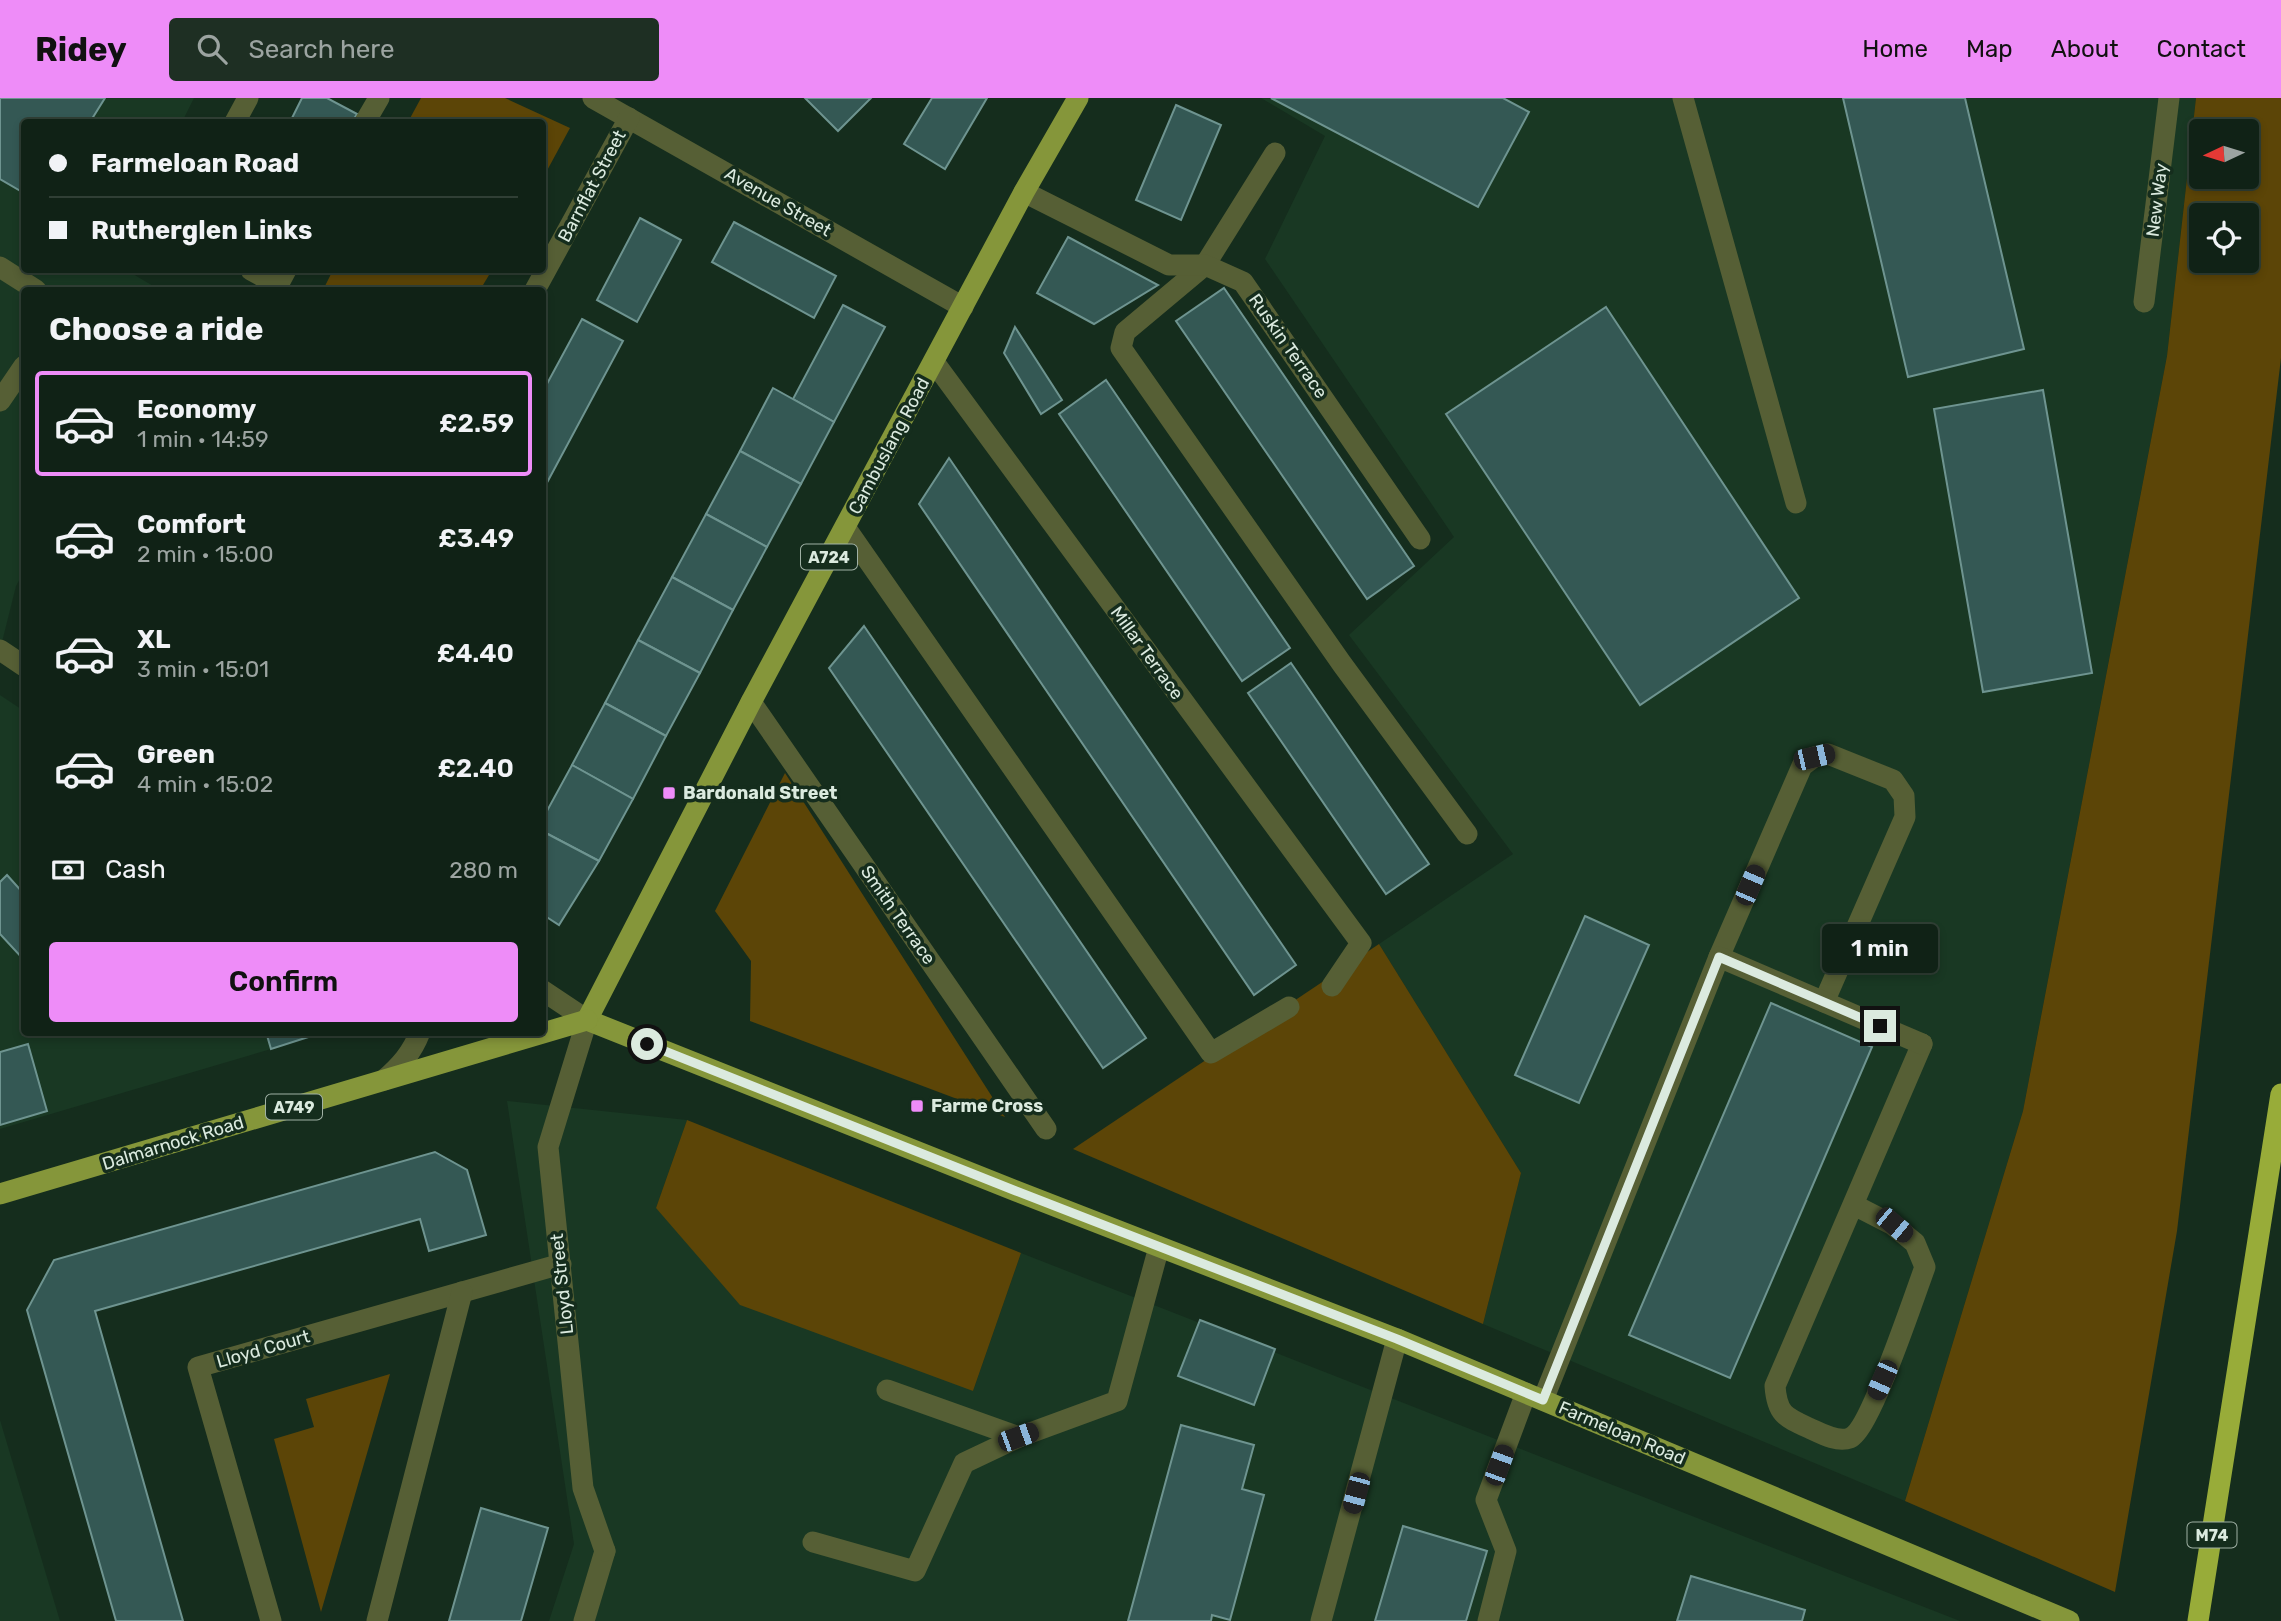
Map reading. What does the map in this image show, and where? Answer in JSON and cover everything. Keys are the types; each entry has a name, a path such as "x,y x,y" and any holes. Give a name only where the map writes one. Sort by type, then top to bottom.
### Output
{"highway":[{"name":"M74","path":"2198,1621 2281,1094"}],"main road":[{"name":"Cambuslang Road","path":"587,1020 751,702 1024,192 1078,98"},
{"name":"Dalmarnock Road","path":"546,1032 587,1020"},
{"name":"Farmeloan Road","path":"587,1020 1397,1339 2069,1621"},
{"name":"Dalmarnock Road","path":"0,1194 533,1036"}],"street":[{"path":"237,119 248,98"},
{"path":"367,119 379,98"},
{"name":"Avenue Street","path":"593,98 963,307"},
{"path":"1683,98 1796,503"},
{"name":"New Way","path":"2144,302 2169,98"},
{"name":"Barnflat Street","path":"546,270 629,118"},
{"path":"1275,153 1205,265 1125,332 1121,348 1350,674 1467,834"},
{"name":"Ruskin Terrace","path":"1024,192 1168,265 1205,265 1243,282 1420,539"},
{"path":"0,267 31,287"},
{"path":"256,273 278,285 284,273"},
{"name":"Millar Terrace","path":"934,362 1361,943 1332,986"},
{"path":"0,401 21,370"},
{"path":"845,527 1211,1053 1289,1007"},
{"path":"0,650 21,664"},
{"name":"Smith Terrace","path":"751,702 1046,1129"},
{"path":"1488,1621 1506,1551 1486,1500 1534,1396 1802,766 1814,757 1828,754 1893,780 1904,796 1905,817 1824,1002"},
{"path":"1719,957 1922,1044 1775,1386 1777,1404 1787,1418 1833,1438 1850,1438 1861,1429 1893,1356 1925,1267 1915,1243 1894,1225 1854,1205"},
{"path":"546,993 587,1020"},
{"name":"Lloyd Street","path":"584,1621 605,1551 583,1488 548,1147 587,1020"},
{"path":"384,1080 402,1064 418,1036"},
{"path":"813,1542 915,1571 964,1463 1018,1437 1117,1401 1159,1247"},
{"name":"Lloyd Court","path":"271,1621 198,1367 561,1264"},
{"path":"377,1621 462,1292"},
{"path":"1321,1621 1397,1339"},
{"path":"887,1390 1018,1437"}],"shaded area":[{"path":"0,98 194,98 184,119 21,119 21,273 131,273 155,287 21,287 21,577 16,586 0,650"},
{"path":"421,98 505,98 570,128 546,172 546,119 410,119"},
{"path":"1261,98 2196,98 2194,119 2189,119 2189,160 2167,356 2023,1111 1905,1501 1483,1324 1521,1173 1379,944 1513,854 1349,635 1454,537 1265,259 1325,136"},
{"path":"2196,98 2281,98 2281,358 2177,1231 2115,1592 1905,1501 2023,1111 2167,356 2189,160 2189,189 2259,189 2259,119 2194,119"},
{"path":"332,273 490,273 482,287 324,287"},
{"path":"0,695 21,709 21,1036 267,1036 271,1049 0,1129"},
{"path":"785,773 1005,1117 750,1021 751,961 715,911"},
{"path":"1379,944 1521,1173 1483,1324 1073,1149"},
{"path":"507,1101 687,1120 656,1208 973,1391 1021,1253 1960,1621 549,1621 574,1544"},
{"path":"687,1120 1021,1253 973,1391 740,1305 656,1208"},
{"path":"390,1374 321,1612 274,1439 314,1427 306,1399"},
{"path":"0,1420 60,1621 0,1621"}],"building":[{"path":"0,98 105,98 92,119 21,119 21,191 0,179"},
{"path":"302,98 327,98 357,114 354,119 292,119"},
{"path":"805,98 871,98 838,131"},
{"path":"932,98 987,98 945,169 904,144"},
{"path":"1271,98 1503,98 1529,112 1478,207"},
{"path":"1843,98 1965,98 2024,349 1908,377"},
{"path":"1176,105 1221,125 1181,220 1136,200"},
{"path":"640,218 681,240 637,322 597,300"},
{"path":"734,222 836,276 814,318 712,262"},
{"path":"1068,237 1158,285 1094,324 1037,293"},
{"path":"1224,288 1414,566 1367,599 1176,321"},
{"path":"843,305 885,327 834,422 793,399"},
{"path":"1606,307 1799,598 1640,705 1446,414"},
{"path":"582,319 623,341 546,485 546,386"},
{"path":"1015,327 1062,400 1041,414 1004,353"},
{"path":"1106,380 1290,648 1242,681 1059,414"},
{"path":"773,388 834,422 801,484 740,451"},
{"path":"2043,390 2092,673 1983,692 1934,409"},
{"path":"740,451 801,484 767,547 706,514"},
{"path":"949,458 1296,965 1254,995 919,504"},
{"path":"706,514 767,547 733,610 672,577"},
{"path":"672,577 733,610 700,673 638,640"},
{"path":"864,626 1146,1038 1103,1068 829,668"},
{"path":"638,640 700,673 666,736 605,703"},
{"path":"1291,663 1429,864 1386,894 1248,693"},
{"path":"605,703 666,736 633,799 572,765"},
{"path":"572,765 633,799 599,861 546,833 546,813"},
{"path":"546,833 599,861 559,925 546,917"},
{"path":"7,875 21,891 21,957 0,934 0,882"},
{"path":"1585,916 1649,945 1579,1103 1515,1075"},
{"path":"1771,1003 1872,1047 1730,1378 1629,1335"},
{"path":"267,1036 312,1036 271,1049"},
{"path":"28,1044 47,1111 0,1125 0,1052"},
{"path":"435,1152 467,1170 486,1235 429,1251 420,1219 95,1311 183,1621 116,1621 27,1310 54,1260"},
{"path":"1200,1320 1275,1349 1254,1405 1178,1376"},
{"path":"1181,1425 1254,1445 1242,1489 1264,1495 1230,1620 1212,1615 1211,1621 1128,1621"},
{"path":"481,1508 548,1528 521,1621 449,1621"},
{"path":"1403,1526 1487,1551 1466,1621 1375,1621"},
{"path":"1691,1576 1805,1610 1802,1621 1677,1621"}],"place":[{"name":"Bardonald Street","path":"669,793"},
{"name":"Farme Cross","path":"917,1106"}],"route":[{"path":"647,1044 1397,1339 1543,1400 1719,957 1880,1026"}]}
